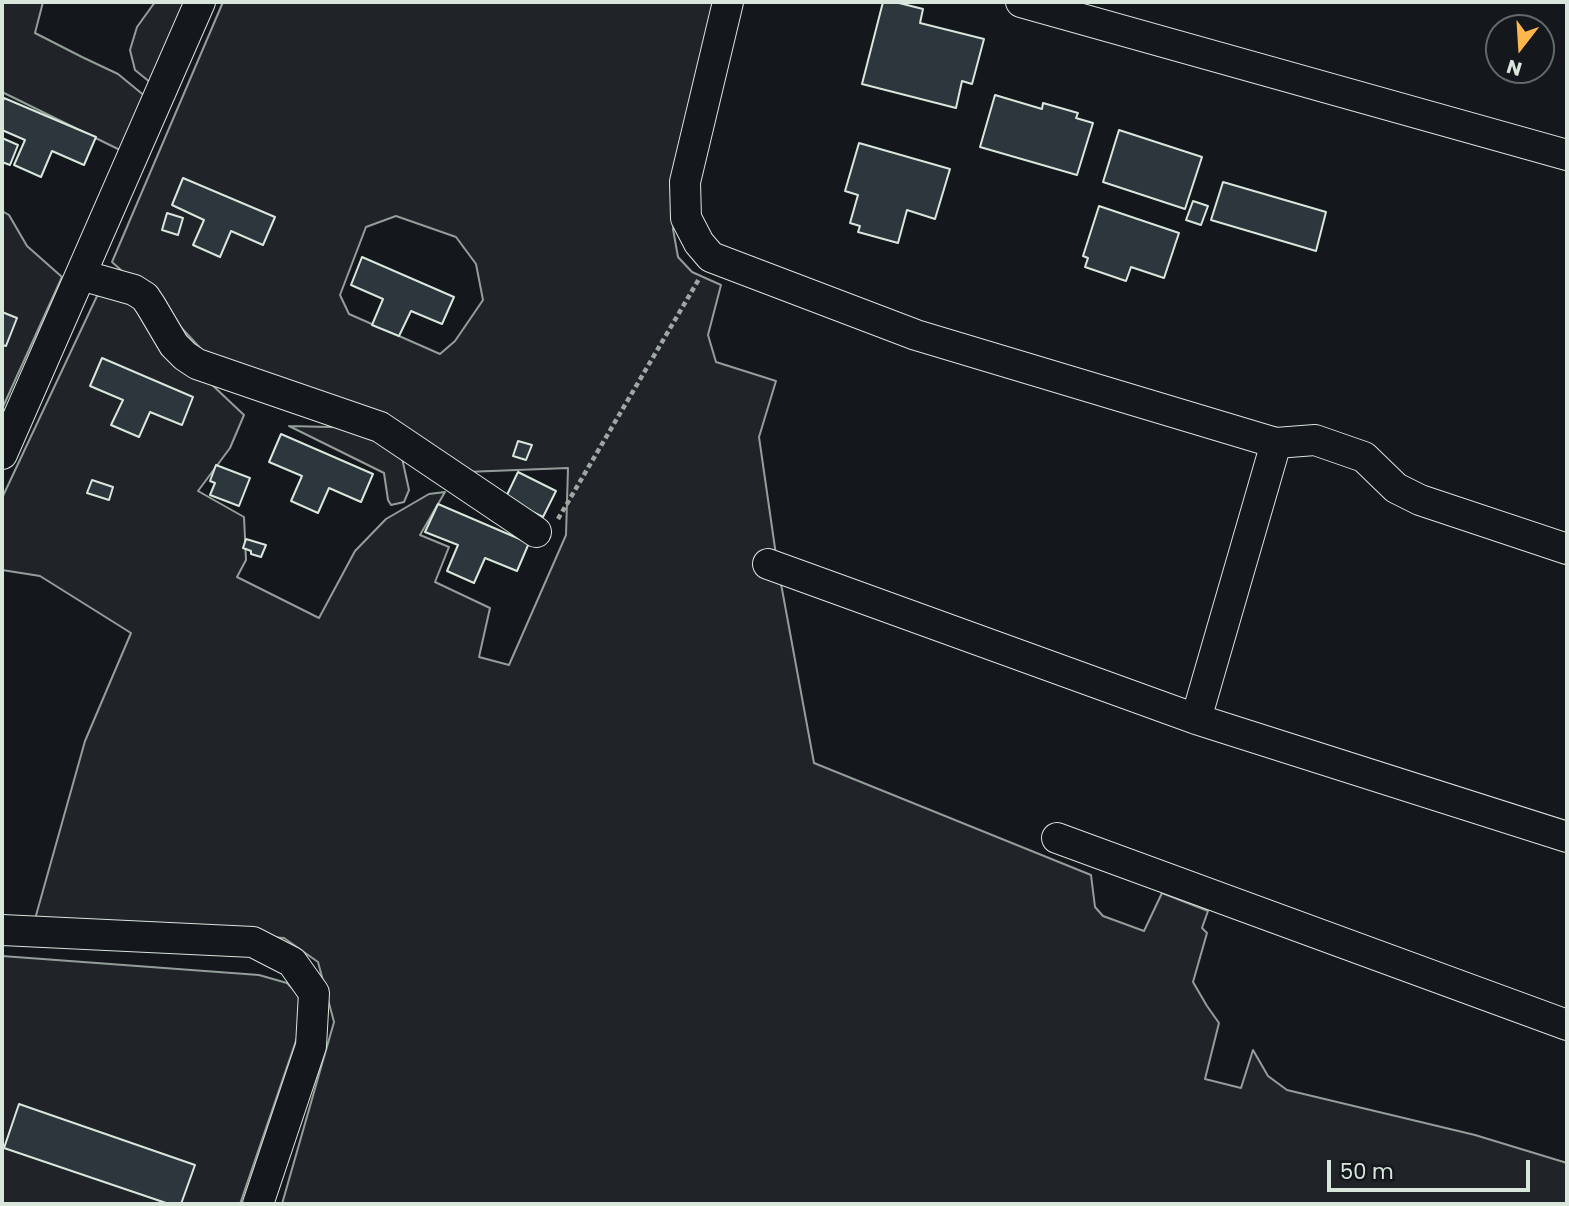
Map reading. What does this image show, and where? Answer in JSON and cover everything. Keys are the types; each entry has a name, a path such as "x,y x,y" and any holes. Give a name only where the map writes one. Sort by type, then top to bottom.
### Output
{"street":[{"path":"2,454 200,2"},
{"path":"728,2 685,182 686,218 699,243 711,257 916,335 1276,443 1315,440 1364,457 1396,488 1420,500 1567,549"},
{"path":"1021,2 1567,155"},
{"path":"80,275 134,290 145,297 174,345 197,364 380,427 536,532"},
{"path":"1196,719 1276,443"},
{"path":"768,564 1196,719 1567,836"},
{"path":"1058,838 1567,1025"},
{"path":"2,930 253,942 292,962 314,993 311,1046 258,1204"}],"path":[{"path":"536,532 550,532 562,514 711,257"}],"shaded area":[{"path":"2,2 43,2 35,33 118,74 146,97 120,150 2,92"},
{"path":"155,2 188,2 151,83 135,70 130,50 137,27"},
{"path":"223,2 711,2 713,7 673,229 678,257 692,272 721,285 708,335 716,362 776,381 759,437 777,562 814,763 1091,875 1095,907 1103,916 1144,931 1162,893 1208,911 1202,928 1207,933 1193,982 1219,1023 1205,1079 1241,1088 1253,1050 1268,1076 1287,1090 1475,1135 1567,1163 1567,1204 282,1204 334,1022 318,962 284,938 35,919 85,741 131,633 40,576 2,570 2,498 97,296 125,293 244,415 230,448 198,491 244,517 246,560 237,577 319,618 355,551 386,519 429,494 445,492 420,535 449,547 435,582 490,608 479,657 509,665 566,535 568,468 466,472 203,351 163,308 112,262","holes":["396,216 456,237 476,264 483,300 455,341 440,354 349,314 340,295 366,227"]},
{"path":"2,211 9,215 27,246 62,277 2,409"},
{"path":"289,426 370,428 402,458 409,490 404,502 391,505 384,473"},
{"path":"2,956 259,975 287,983 298,994 302,1010 298,1035 240,1204 2,1204"}],"building":[{"path":"883,2 923,9 920,23 984,39 972,84 962,81 956,108 862,84"},
{"path":"995,95 1042,109 1043,103 1078,113 1076,118 1093,123 1077,175 980,147"},
{"path":"4,98 96,137 84,165 52,151 41,177 14,165 25,140 2,130"},
{"path":"1119,130 1202,157 1185,209 1103,182"},
{"path":"2,138 18,145 10,165 2,162"},
{"path":"859,143 950,169 935,219 907,210 898,243 858,232 860,226 850,223 858,195 845,191"},
{"path":"183,178 275,217 263,245 231,231 220,257 193,245 204,220 172,205"},
{"path":"1223,182 1326,212 1316,251 1211,220"},
{"path":"1193,201 1208,206 1201,225 1186,220"},
{"path":"1099,206 1179,233 1164,278 1131,267 1126,281 1085,267 1088,258 1083,256"},
{"path":"167,213 183,218 178,235 162,230"},
{"path":"362,257 454,297 442,324 411,311 399,336 372,325 383,299 351,285"},
{"path":"2,312 17,318 6,346 2,345"},
{"path":"102,358 193,397 182,425 150,412 139,437 111,425 123,400 90,386"},
{"path":"281,434 373,474 361,502 329,488 318,513 291,501 302,476 269,462"},
{"path":"518,441 532,445 526,460 513,456"},
{"path":"216,465 250,478 239,506 210,495 215,483 210,481"},
{"path":"518,472 556,491 543,517 505,499"},
{"path":"92,480 113,487 109,500 87,493"},
{"path":"438,504 529,543 517,571 485,558 474,583 447,571 458,545 425,532"},
{"path":"246,539 266,545 261,557 243,548"},
{"path":"19,1104 195,1165 181,1204 169,1204 4,1148"}]}
